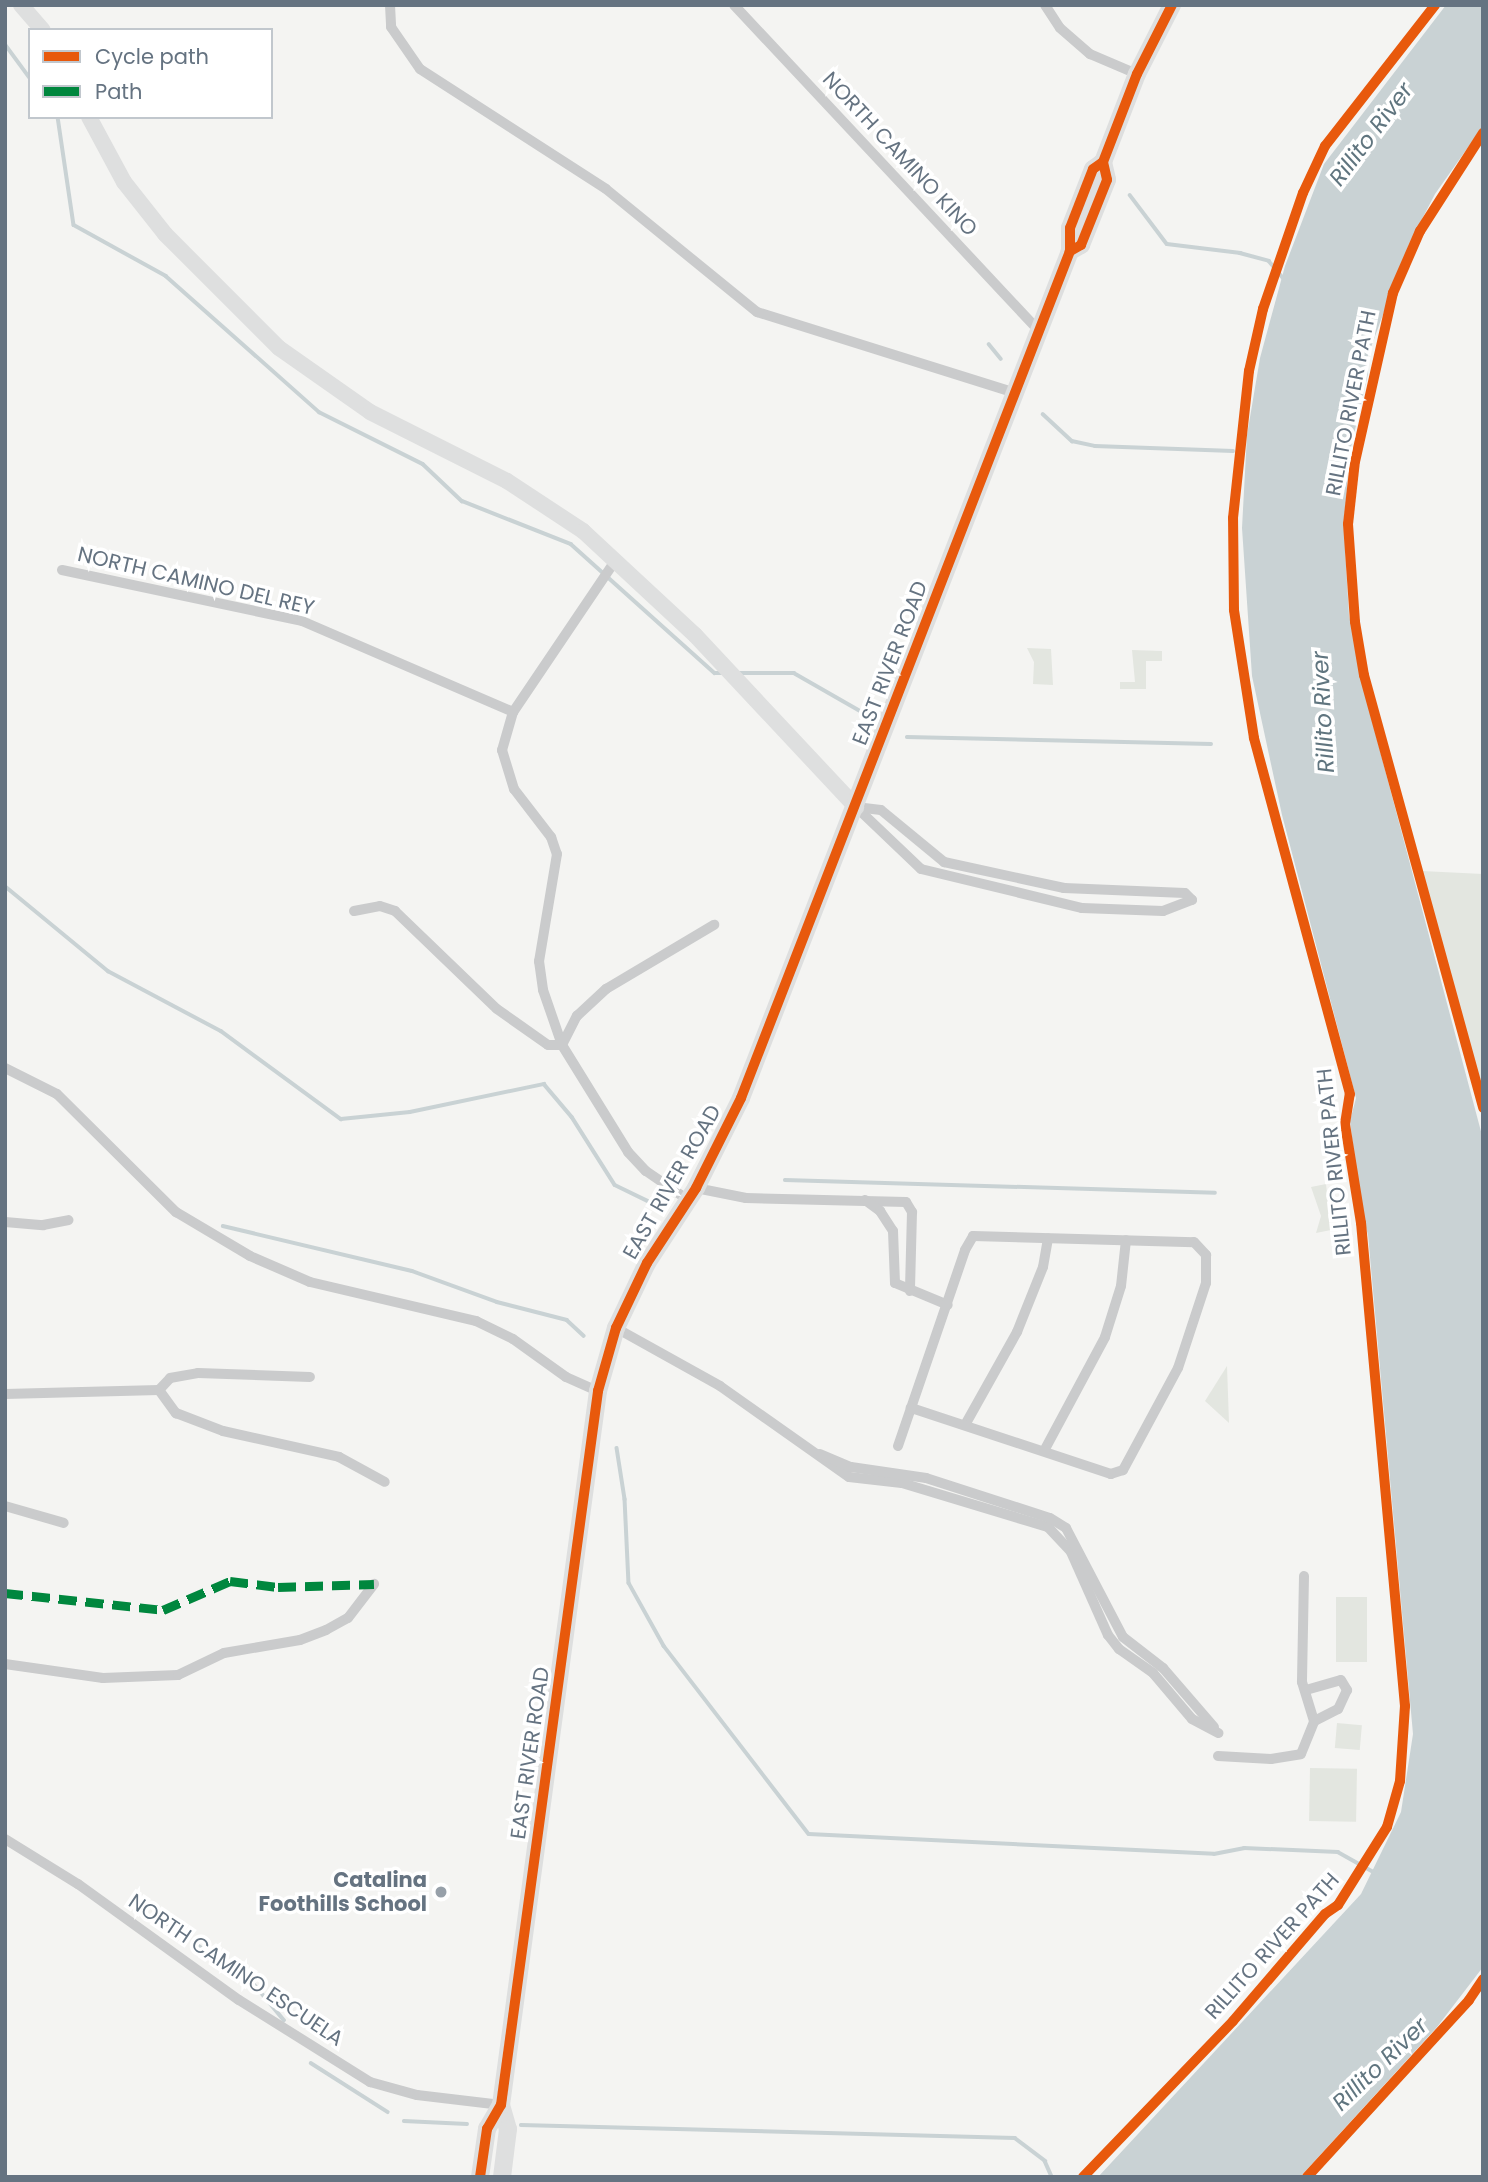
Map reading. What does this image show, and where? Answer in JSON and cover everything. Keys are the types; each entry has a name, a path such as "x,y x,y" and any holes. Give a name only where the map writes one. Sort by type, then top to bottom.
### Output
{"main road":[{"name":"EAST RIVER ROAD","path":"502,2177 508,2129 501,2105 598,1391 616,1328 647,1263 692,1194 741,1098 856,807 1013,392 1070,251 1081,245 1107,180 1103,162 1137,74 1172,5"},
{"name":"EAST RIVER ROAD","path":"480,2177 486,2129 501,2105"}],"street":[{"path":"22,5 41,28"},
{"path":"390,5 391,27 420,69 606,189 757,312 1013,392"},
{"name":"NORTH CAMINO KINO","path":"734,5 1038,330"},
{"path":"1045,5 1060,28 1090,54 1137,74"},
{"path":"90,119 124,182 165,234 279,348 370,412 536,498 583,531 695,635 856,807 921,869 1082,908 1163,911 1192,900 1185,893 1064,888 944,862 881,810 856,807"},
{"path":"615,561 513,712 502,750 505,770 551,836 557,854 539,961 543,990 562,1045 628,1152 646,1171 692,1194 906,1202 912,1212 910,1291"},
{"name":"NORTH CAMINO DEL REY","path":"62,570 302,621 513,712"},
{"path":"354,911 380,905 395,911 497,1009 548,1045 562,1045"},
{"path":"562,1045 577,1016 606,989 714,925"},
{"path":"5,1068 57,1094 176,1212 250,1256 310,1282 476,1321 513,1339 566,1377 598,1391"},
{"path":"865,1200 880,1211 893,1231 895,1283 948,1305"},
{"path":"5,1222 43,1225 69,1220"},
{"path":"898,1446 911,1408 973,1236 1194,1242 1206,1255 1206,1283 1178,1368 1124,1471 1111,1474 911,1408"},
{"path":"965,1425 1017,1332 1043,1268 1048,1238"},
{"path":"1044,1451 1105,1337 1121,1286 1126,1240"},
{"path":"616,1328 678,1359 820,1454 849,1477 902,1483 1048,1527 1071,1552 1108,1635 1119,1649 1153,1673 1192,1719 1219,1733 1163,1668 1123,1637 1066,1528 1050,1518 926,1478 851,1467 820,1454"},
{"path":"5,1394 159,1390 170,1378 198,1373 310,1377"},
{"path":"159,1390 176,1413 223,1432 339,1457 385,1482"},
{"path":"5,1506 64,1523"},
{"path":"1218,1756 1271,1759 1301,1754 1314,1721 1306,1690 1304,1576"},
{"path":"5,1664 103,1678 178,1675 224,1653 300,1640 326,1630 348,1618 374,1584"},
{"path":"1306,1690 1341,1680 1347,1690 1338,1709 1314,1721"},
{"name":"NORTH CAMINO ESCUELA","path":"5,1839 78,1884 239,2000 370,2082 417,2095 501,2105"}],"shaded area":[{"path":"1027,648 1051,649 1053,685 1033,684 1034,662"},
{"path":"1132,650 1162,651 1162,661 1146,661 1146,689 1120,689 1120,682 1135,682"},
{"path":"1422,871 1483,874 1483,1100"},
{"path":"1326,1184 1331,1230 1316,1233 1321,1216 1311,1187"},
{"path":"1227,1366 1229,1423 1205,1401"},
{"path":"1336,1597 1367,1597 1367,1662 1336,1662"},
{"path":"1337,1723 1362,1725 1360,1750 1335,1748"},
{"path":"1310,1768 1357,1769 1356,1822 1309,1821"}],"water":[{"name":"Rillito River","path":"1446,5 1483,5 1483,126 1435,194 1409,244 1367,358 1368,374 1348,460 1345,549 1349,615 1366,698 1483,1139 1483,1967 1437,2027 1300,2177 1098,2177 1361,1894 1401,1812 1413,1734 1368,1235 1360,1206 1350,1121 1356,1098 1282,815 1252,676 1242,528 1247,435 1260,358 1285,266 1324,164"}],"waterway":[{"path":"5,44 28,75"},
{"path":"58,119 74,225 166,276 319,412 423,464 462,501 571,544 715,673 724,673"},
{"path":"1130,195 1167,244 1240,253 1269,261 1285,280"},
{"path":"989,344 1001,359"},
{"path":"1043,414 1072,441 1095,446 1233,451"},
{"path":"738,673 794,673 862,712"},
{"path":"907,737 1211,744"},
{"path":"5,886 108,971 221,1031 341,1119 410,1112 544,1084 572,1117 615,1185 648,1201"},
{"path":"785,1180 1215,1193"},
{"path":"223,1226 412,1271 497,1302 567,1320 584,1336"},
{"path":"617,1448 625,1499 629,1583 664,1646 809,1834 1214,1854 1244,1848 1338,1852 1377,1874"},
{"path":"168,1924 182,1933"},
{"path":"196,1944 254,1984 284,2020"},
{"path":"311,2063 388,2112"},
{"path":"404,2121 467,2124"},
{"path":"521,2125 1015,2138 1045,2161 1052,2177"}],"marked path":[{"path":"5,1593 163,1610 230,1581 278,1587 374,1584"}],"cycle path":[{"path":"1103,162 1137,74 1172,5"},
{"name":"RILLITO RIVER PATH","path":"1083,2177 1233,2021 1325,1914 1338,1905 1387,1827 1400,1781 1405,1706 1361,1223 1345,1124 1350,1094 1254,738 1234,610 1233,518 1249,371 1263,309 1303,193 1325,146 1435,5"},
{"name":"RILLITO RIVER PATH","path":"1483,133 1420,231 1393,293 1355,461 1348,524 1355,622 1364,675 1483,1108"},
{"path":"480,2177 487,2129 501,2105 598,1391 616,1328 647,1263 696,1188 741,1098 1070,251 1070,228 1093,169 1103,162 1107,180 1081,245 1070,251"},
{"path":"1307,2177 1469,2000 1483,1979"}],"place":[{"name":"Catalina Foothills School","path":"441,1892"}]}
